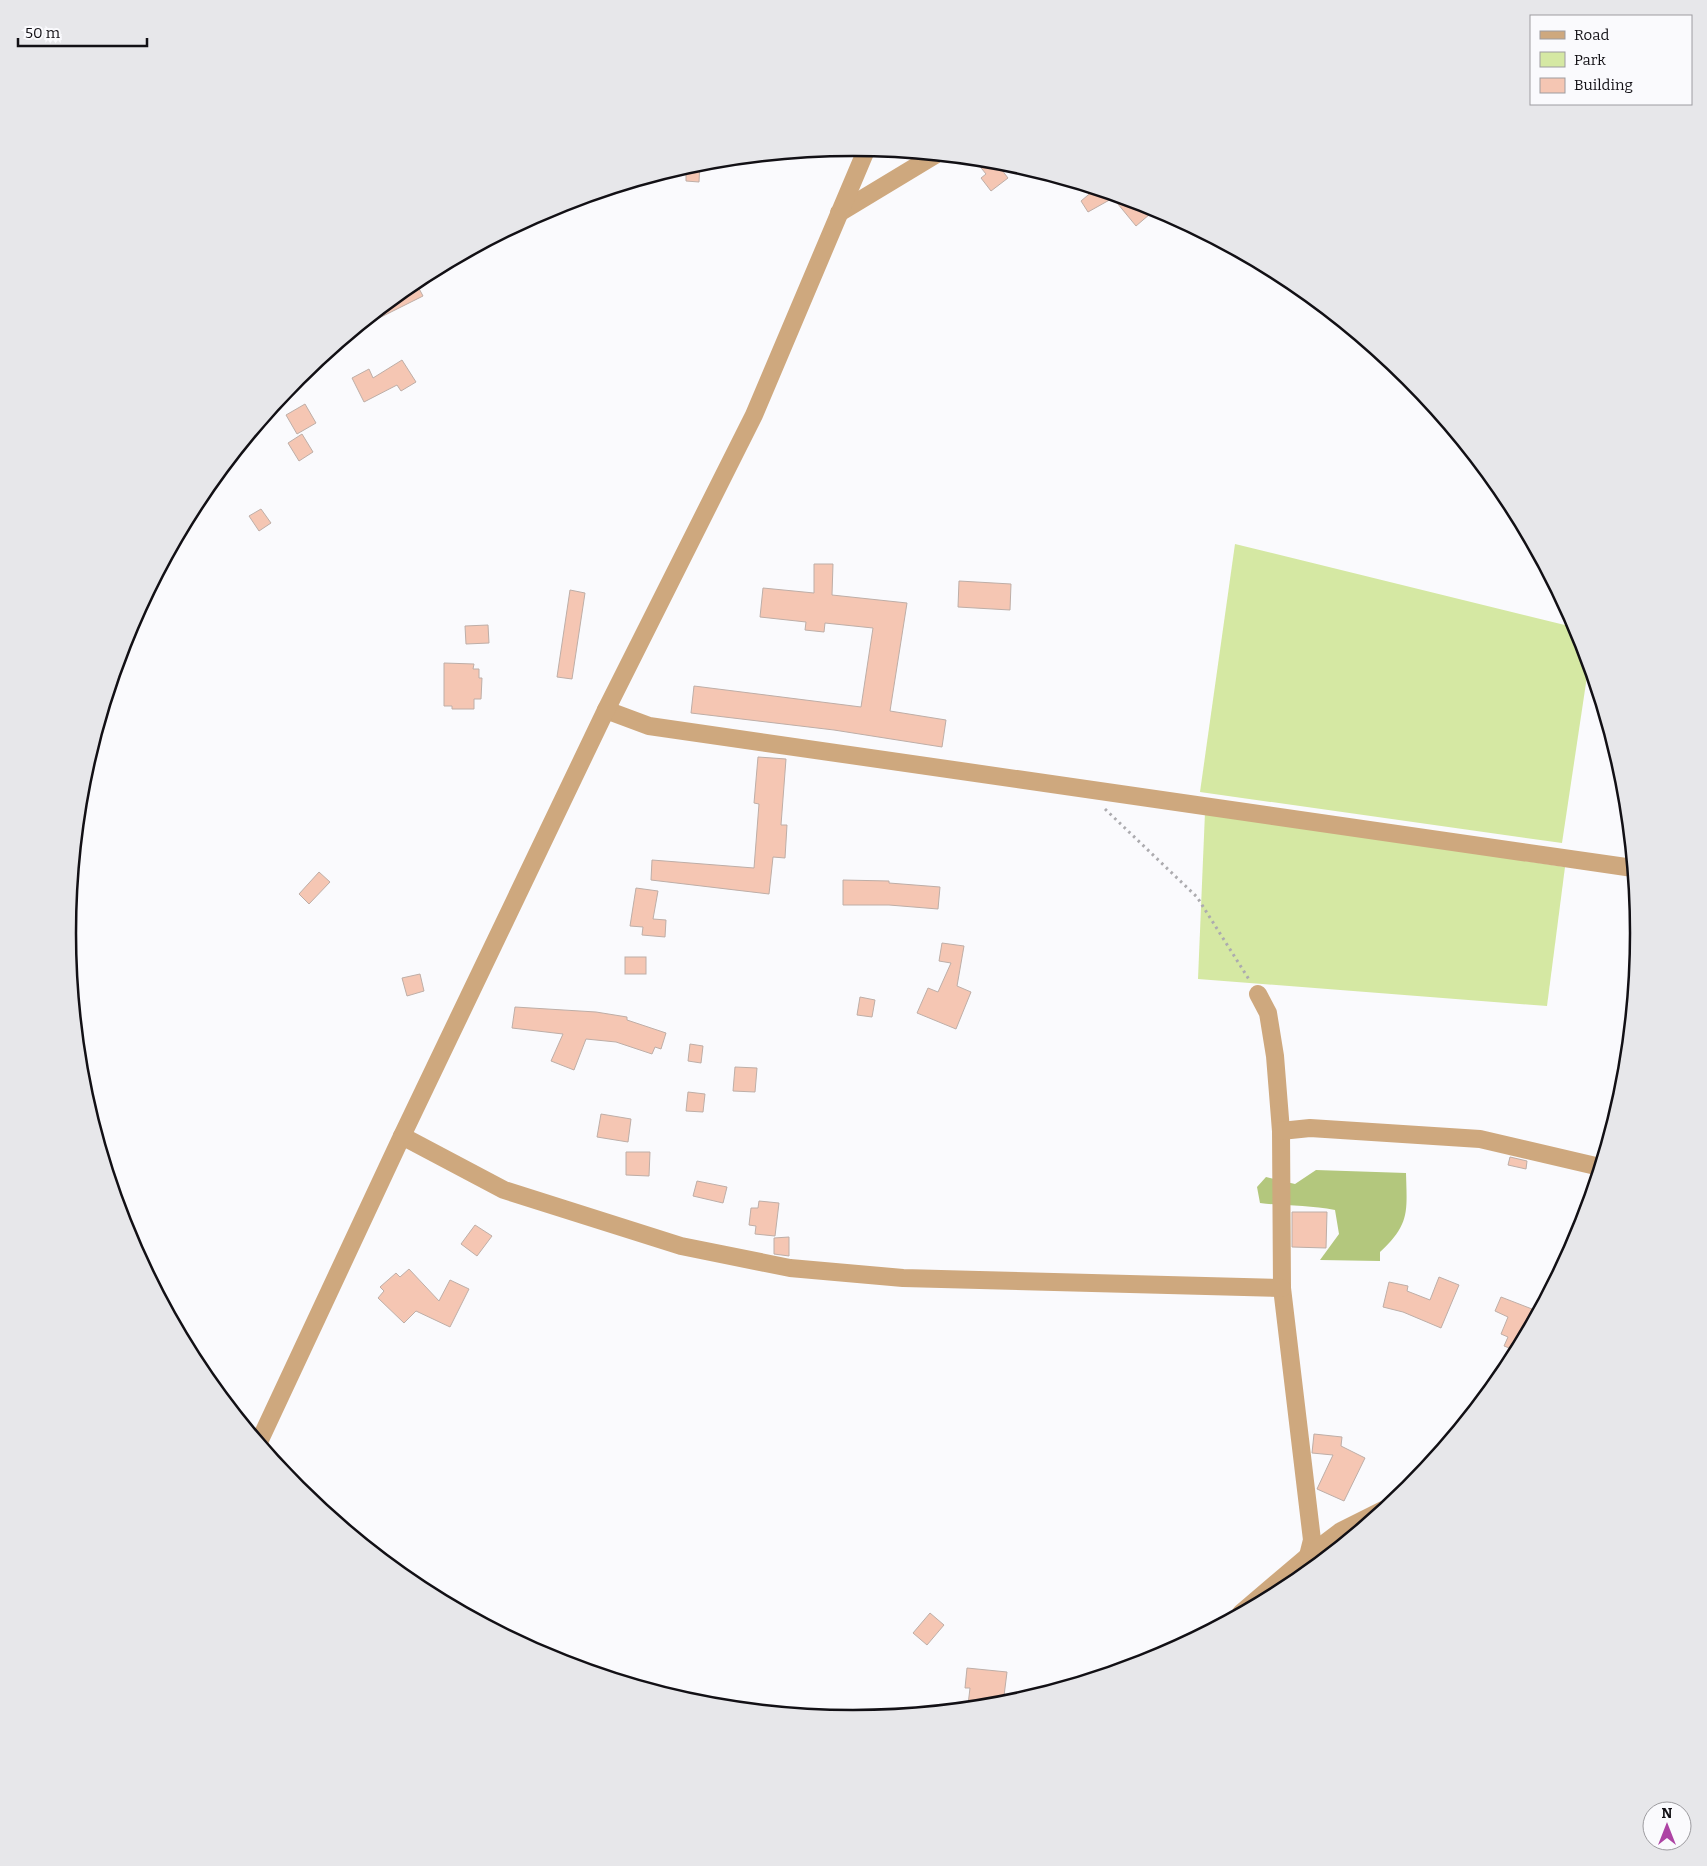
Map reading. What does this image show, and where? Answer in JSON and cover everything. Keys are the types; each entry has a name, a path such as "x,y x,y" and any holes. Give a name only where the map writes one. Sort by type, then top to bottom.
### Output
{"street":[{"path":"262,1436 402,1136 606,710 754,416 863,156"},
{"path":"839,213 928,159"},
{"path":"606,710 649,726 1628,867"},
{"path":"1258,994 1268,1013 1281,1131 1282,1288 1312,1540 1308,1556"},
{"path":"1281,1131 1310,1128 1480,1139 1595,1166"},
{"path":"402,1136 504,1190 681,1246 790,1268 903,1278 1282,1288"},
{"path":"1270,1589 1308,1556 1341,1532 1360,1522"}],"path":[{"path":"1104,808 1197,898 1258,994"}],"green space":[{"path":"1235,544 1567,626 1587,675 1562,843 1200,792"},
{"path":"1205,812 1565,867 1547,1006 1198,979"},
{"path":"1316,1170 1406,1173 1407,1198 1405,1217 1397,1233 1380,1252 1380,1261 1320,1260 1339,1234 1335,1210 1260,1203 1257,1187 1266,1177 1295,1184"}],"building":[{"path":"980,166 1002,171 1008,178 991,191 981,178 986,174"},
{"path":"700,172 699,182 686,181 686,175"},
{"path":"1090,193 1110,200 1088,212 1081,201"},
{"path":"1116,202 1149,214 1136,226"},
{"path":"419,289 423,296 379,318 380,316"},
{"path":"402,360 416,382 401,391 397,385 364,402 352,378 369,369 373,378"},
{"path":"305,404 316,423 297,434 286,415"},
{"path":"302,434 313,452 299,461 288,443"},
{"path":"261,509 271,523 259,531 249,516"},
{"path":"814,564 833,564 832,595 907,603 890,711 946,720 942,747 834,730 691,713 694,686 861,707 873,628 825,623 824,632 805,630 806,622 760,617 763,588 814,593"},
{"path":"959,581 1011,584 1010,610 958,607"},
{"path":"570,590 585,593 572,679 557,677"},
{"path":"488,625 489,643 466,644 465,626"},
{"path":"444,663 474,664 473,669 479,669 479,678 482,678 481,699 474,699 474,709 452,709 452,706 444,706"},
{"path":"758,757 786,759 781,825 787,825 785,858 773,857 769,894 651,880 652,860 754,868 759,804 754,803"},
{"path":"319,872 330,882 309,904 299,894"},
{"path":"843,880 889,881 889,883 940,887 938,909 889,905 843,905"},
{"path":"636,888 658,891 653,919 666,920 665,937 642,935 643,927 630,926"},
{"path":"942,943 964,946 957,986 971,992 956,1029 917,1013 928,988 938,992 951,963 939,961"},
{"path":"625,957 646,957 646,974 625,974"},
{"path":"420,974 424,991 407,996 402,978"},
{"path":"860,997 875,1000 872,1017 857,1015"},
{"path":"515,1007 596,1012 627,1017 627,1020 666,1033 661,1049 655,1047 652,1054 616,1042 586,1039 574,1070 551,1061 563,1034 512,1028"},
{"path":"690,1044 703,1046 701,1063 688,1061"},
{"path":"735,1067 757,1068 755,1092 733,1091"},
{"path":"688,1092 705,1094 703,1112 686,1111"},
{"path":"601,1114 631,1119 628,1142 597,1137"},
{"path":"626,1152 650,1152 649,1176 626,1175"},
{"path":"1510,1157 1527,1161 1526,1169 1508,1165"},
{"path":"697,1181 727,1187 723,1203 693,1196"},
{"path":"759,1201 779,1203 775,1236 755,1234 756,1226 749,1225 751,1208 758,1208"},
{"path":"1292,1212 1327,1212 1326,1248 1292,1247"},
{"path":"475,1225 492,1236 477,1256 461,1244"},
{"path":"789,1237 789,1256 774,1254 774,1238"},
{"path":"409,1269 439,1301 450,1280 469,1289 450,1327 416,1311 404,1323 378,1298 384,1291 380,1287 396,1273 400,1277"},
{"path":"1439,1277 1459,1285 1441,1328 1403,1312 1383,1307 1389,1282 1408,1286 1407,1291 1430,1300"},
{"path":"1501,1297 1532,1309 1527,1322 1510,1348 1504,1346 1508,1337 1501,1334 1508,1317 1495,1311"},
{"path":"1314,1434 1342,1437 1341,1446 1365,1458 1344,1501 1317,1489 1333,1455 1312,1453"},
{"path":"930,1613 944,1625 927,1645 913,1633"},
{"path":"967,1668 1007,1672 1004,1695 968,1702 970,1688 965,1688"}]}
